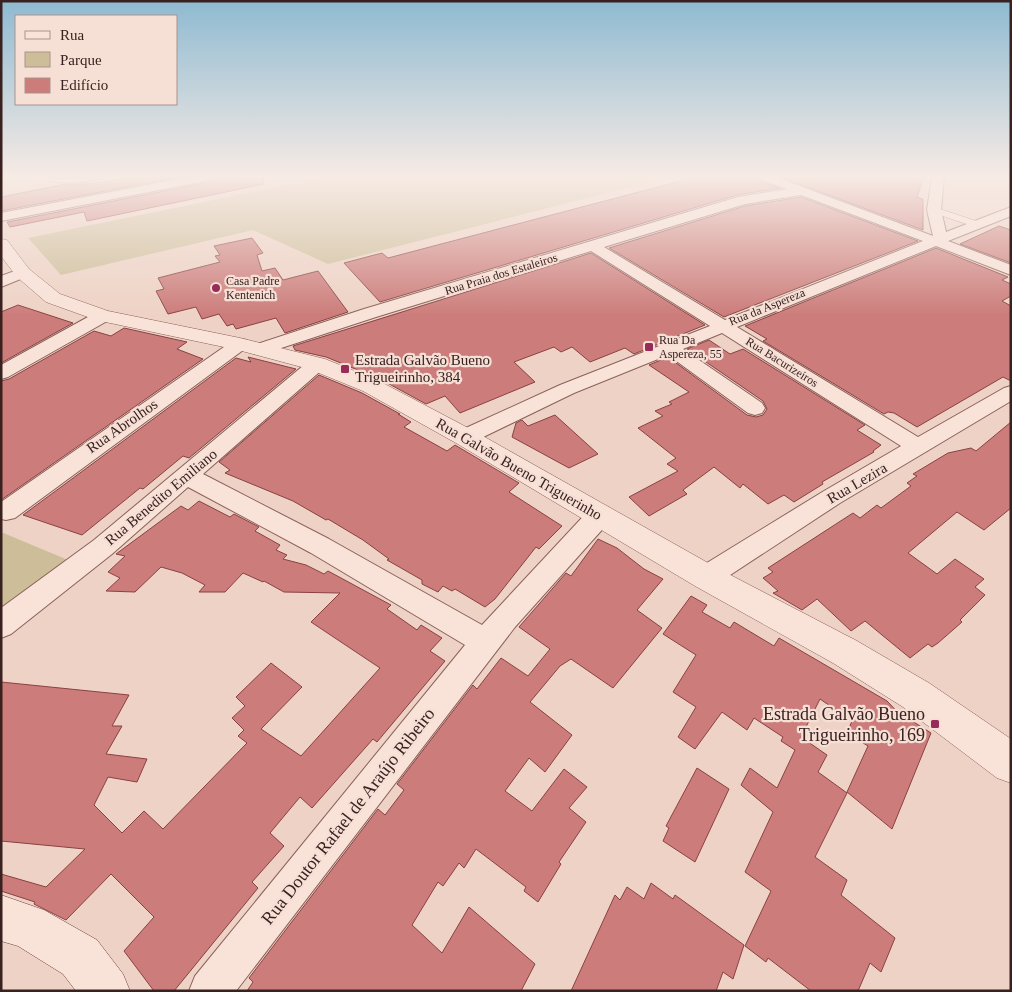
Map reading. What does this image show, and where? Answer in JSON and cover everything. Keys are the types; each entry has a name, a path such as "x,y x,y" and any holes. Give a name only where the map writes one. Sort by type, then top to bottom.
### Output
{"street":[{"name":"Rua Praia dos Estaleiros","path":"250,346 370,313 667,223"},
{"path":"892,223 937,239 1011,270"},
{"path":"935,223 937,239"},
{"path":"973,223 978,225"},
{"name":"Rua da Aspereza","path":"465,437 567,389 668,347 937,239 982,223"},
{"name":"Rua Galvão Bueno Triguerinho","path":"1,244 12,277 53,298 103,316 250,346 317,364 371,386 465,437 706,577 845,652 916,695 990,746 1011,764"},
{"name":"Rua Bacurizeiros","path":"593,246 919,447"},
{"path":"1,373 103,316"},
{"name":"Rua Abrolhos","path":"6,511 250,346"},
{"path":"668,347 755,408"},
{"name":"Rua Benedito Emiliano","path":"1,625 103,547 317,364"},
{"name":"Rua Lezira","path":"706,577 832,497 1011,392"},
{"path":"187,476 320,546 486,642"},
{"name":"Rua Doutor Rafael de Araújo Ribeiro","path":"210,991 505,618 600,515"},
{"path":"1,918 28,926 80,956 106,991"}],"green space":[{"path":"100,223 488,223 328,264 253,230 61,275 28,238"},
{"path":"1,532 68,560 1,608"}],"building":[{"path":"8,223 28,223 10,227"},
{"path":"520,223 643,223 380,302 344,263 382,253 388,258"},
{"path":"689,223 871,223 918,241 724,317 609,248"},
{"path":"905,223 923,223 923,230"},
{"path":"999,226 1011,230 1011,263 960,244"},
{"path":"252,238 263,253 257,255 262,271 275,268 283,280 318,271 348,312 285,333 276,318 236,329 233,324 227,326 219,314 202,319 196,307 168,314 156,291 164,289 158,278 220,262 215,256 220,255 214,246"},
{"path":"936,248 1008,277 1002,280 1011,284 1011,296 1002,301 1011,306 1011,381 1003,377 917,427 894,413 888,412 884,414 763,341 767,339 745,326"},
{"path":"591,253 705,325 634,354 625,348 590,362 572,347 561,352 554,347 514,362 535,382 460,413 445,396 426,404 380,379 326,357 295,350 293,346"},
{"path":"18,305 73,323 1,363 1,312"},
{"path":"124,328 187,342 177,349 203,359 1,500 1,381 9,379 94,331 111,336"},
{"path":"709,340 730,354 743,349 865,425 857,430 881,445 874,452 822,482 823,484 794,502 784,495 768,504 743,484 740,488 714,467 683,490 687,494 649,516 629,497 678,471 667,464 676,458 638,428 663,416 655,411 672,404 669,402 689,392 649,365 668,357 747,415 756,417 763,415 767,409 763,401 687,349"},
{"path":"248,357 296,369 189,458 183,456 82,535 23,515 236,358 251,362"},
{"path":"319,375 362,393 400,414 398,414 411,422 404,427 447,451 455,445 519,483 509,492 562,526 539,549 536,547 495,599 485,607 455,589 452,591 443,586 438,592 422,584 422,580 387,560 389,559 363,540 328,519 326,520 293,501 225,473 230,470 219,462"},
{"path":"555,415 598,454 569,468 512,437 516,423 522,420 528,426"},
{"path":"1011,422 1011,508 984,530 957,512 908,553 937,574 955,559 984,579 975,587 985,595 960,620 962,622 938,643 932,647 928,644 910,658 865,621 851,631 817,599 802,610 773,593 778,591 763,578 773,572 768,568 853,513 860,518 877,505 881,508 911,486 907,483 917,476 913,474 948,453 971,448 976,451"},
{"path":"199,501 230,517 234,514 259,527 255,531 280,545 276,550 287,555 283,559 306,565 324,574 328,571 391,605 387,609 417,630 421,625 442,638 430,651 445,661 377,742 373,739 312,808 300,797 270,833 284,846 252,882 258,888 174,991 154,991 124,951 154,917 111,874 66,920 34,904 35,902 1,891 1,874 46,887 85,849 1,841 1,682 129,695 112,726 122,726 106,754 147,759 137,782 108,777 94,805 122,833 144,811 163,829 247,743 238,736 244,730 232,718 245,706 236,697 271,663 302,687 261,729 301,756 380,668 311,622 340,593 284,592 264,581 243,573 225,592 199,592 205,585 182,573 161,567 135,592 106,591 120,578 108,572 125,556 116,554 181,506 188,510"},
{"path":"598,539 617,548 644,569 663,579 637,610 662,628 613,688 571,659 560,666 530,702 572,735 545,772 529,758 505,791 532,811 564,769 587,787 569,808 586,822 559,862 561,864 538,902 524,891 526,887 476,849 464,868 459,863 443,886 438,882 412,925 442,953 469,907 535,964 521,991 247,991 253,982 249,978 378,809 385,815 404,790 397,784 473,685 477,689 501,658 528,676 550,649 519,627 566,573 571,576"},
{"path":"691,596 707,605 702,612 730,628 734,622 774,646 779,638 887,701 907,722 909,719 931,733 892,829 847,792 868,746 847,733 852,721 820,699 801,737 827,755 818,772 847,793 815,857 847,880 841,895 895,938 881,972 870,963 858,991 811,991 768,958 766,962 745,946 771,891 745,872 773,812 741,785 750,768 777,788 795,750 781,741 783,737 754,718 747,730 722,712 695,749 678,737 696,707 673,692 696,655 663,634"},
{"path":"697,768 729,789 695,862 663,841 669,828 666,826"},
{"path":"651,883 673,899 675,895 744,945 733,979 723,972 716,991 571,991 615,895 620,900 627,887 644,899"}],"place":[{"name":"Casa Padre Kentenich","path":"216,288"},
{"name":"Rua Da Aspereza, 55","path":"649,347"},
{"name":"Estrada Galvão Bueno Trigueirinho, 384","path":"345,369"},
{"name":"Estrada Galvão Bueno Trigueirinho, 169","path":"935,724"}]}
